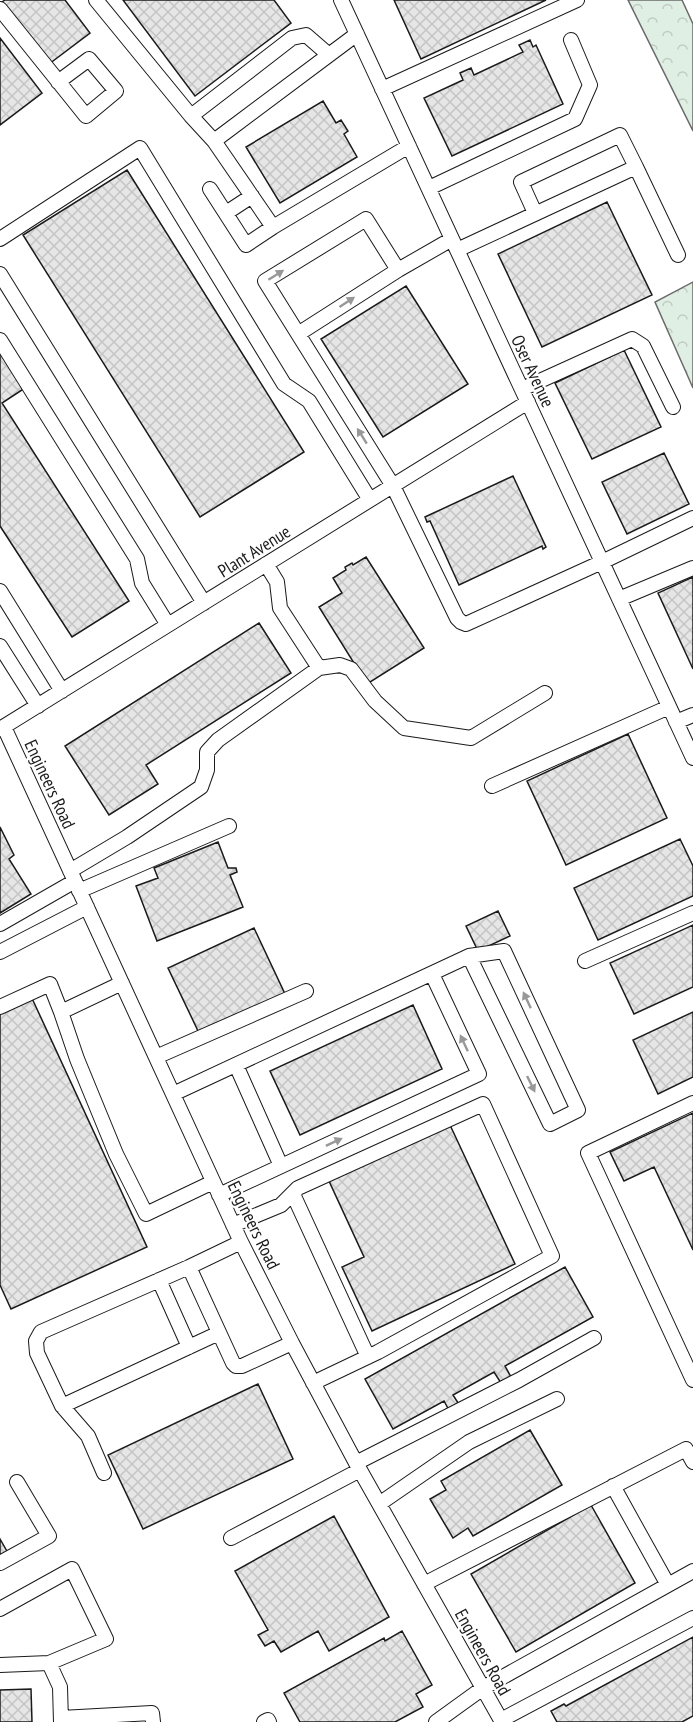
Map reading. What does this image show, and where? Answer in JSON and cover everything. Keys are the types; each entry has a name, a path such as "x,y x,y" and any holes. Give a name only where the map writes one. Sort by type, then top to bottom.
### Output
{"street":[{"path":"96,0 214,141 273,227"},
{"name":"Oser Avenue","path":"341,0 693,758"},
{"path":"382,89 577,0"},
{"path":"0,9 58,82"},
{"path":"214,141 357,34"},
{"path":"191,116 292,38 306,35 329,55"},
{"path":"429,188 576,119 590,85 571,40"},
{"path":"535,213 521,182 620,135 678,255"},
{"path":"210,189 246,244 409,146"},
{"path":"0,239 140,148 284,384 309,401 370,500"},
{"path":"298,334 398,270 455,244 535,213 636,167"},
{"path":"226,213 252,196"},
{"path":"398,270 366,219 265,281 393,486 460,622 466,624 693,518"},
{"path":"0,274 204,603"},
{"path":"522,389 632,339 643,346 673,407"},
{"path":"0,340 137,559 142,583 168,625"},
{"name":"Plant Avenue","path":"2,728 528,402"},
{"path":"266,564 277,582 280,608 319,668"},
{"path":"619,599 693,568"},
{"path":"0,591 62,691"},
{"path":"0,646 38,706"},
{"path":"75,881 127,837 201,787 207,770 207,752 218,740 319,668 340,665 351,669 375,701 404,728 471,738 545,693"},
{"path":"492,786 669,707"},
{"path":"676,722 693,715"},
{"name":"Engineers Road","path":"2,728 241,1242 358,1467 502,1721"},
{"path":"0,924 75,881 229,826"},
{"path":"0,952 87,907"},
{"path":"585,961 693,913"},
{"path":"173,1095 469,956 504,951 578,1110 550,1124 469,956"},
{"path":"219,1195 479,1074 432,974"},
{"path":"61,1012 122,983"},
{"path":"0,1007 50,984 77,1059 116,1154 146,1214 213,1182"},
{"path":"156,1057 306,991"},
{"path":"236,1065 281,1166"},
{"path":"233,1225 281,1205 298,1188 483,1104 552,1256 368,1357 313,1383"},
{"path":"693,1104 588,1153 693,1380"},
{"path":"293,1194 368,1357"},
{"path":"104,1473 88,1436 62,1406 37,1353 36,1341 41,1332 241,1242"},
{"path":"189,1267 236,1366 242,1366 292,1343"},
{"path":"159,1280 189,1347"},
{"path":"62,1406 219,1332"},
{"path":"231,1538 594,1338"},
{"path":"379,1504 469,1442 557,1399"},
{"path":"424,1584 686,1449 693,1462"},
{"path":"0,1563 49,1536 17,1482"},
{"path":"613,1486 668,1585"},
{"path":"0,1609 72,1569 106,1639 49,1663 0,1665"},
{"path":"436,1722 483,1688 693,1571"},
{"path":"502,1721 693,1618"},
{"path":"49,1663 60,1687 61,1720 152,1713 153,1722"},
{"path":"264,1722 267,1720 269,1722"}],"green space":[{"path":"628,0 682,0 693,24 693,131"},
{"path":"693,282 693,388 655,302"}],"building":[{"path":"5,0 65,0 90,33 49,64 2,2"},
{"path":"123,0 274,0 291,23 195,96"},
{"path":"394,0 546,0 421,59"},
{"path":"0,38 42,93 0,125"},
{"path":"530,40 533,47 536,45 563,104 452,156 424,98 463,80 460,73 471,68 474,75 523,52 519,45"},
{"path":"323,101 336,123 341,120 348,131 344,134 357,157 280,203 246,147"},
{"path":"127,170 304,452 200,517 23,235"},
{"path":"607,202 652,295 542,347 498,254"},
{"path":"406,286 468,384 383,437 321,339"},
{"path":"0,350 25,388 2,403 129,601 72,637 0,526"},
{"path":"624,350 661,427 592,459 555,383"},
{"path":"664,453 689,504 627,534 602,482"},
{"path":"513,476 546,547 543,549 542,546 459,585 430,521 427,522 425,517"},
{"path":"366,557 424,648 367,684 319,607 342,593 333,578 346,570 345,567"},
{"path":"693,577 693,669 658,593"},
{"path":"259,623 291,673 146,765 158,784 109,815 65,746"},
{"path":"628,734 667,818 566,865 527,781"},
{"path":"0,827 14,855 9,859 31,894 0,913"},
{"path":"680,839 693,866 693,896 598,940 574,888"},
{"path":"218,842 228,868 236,868 237,872 230,875 243,907 157,941 136,886 158,878 154,868"},
{"path":"498,911 510,936 478,951 466,926"},
{"path":"693,925 693,987 634,1014 610,963"},
{"path":"254,928 285,994 199,1033 168,968"},
{"path":"30,994 147,1247 11,1309 0,1285 0,1008"},
{"path":"413,1005 442,1069 300,1135 270,1071"},
{"path":"693,1012 693,1077 658,1094 633,1040"},
{"path":"693,1113 693,1250 654,1167 624,1181 610,1152"},
{"path":"450,1125 515,1264 372,1331 342,1267 364,1257 329,1181"},
{"path":"565,1267 593,1317 505,1366 511,1377 501,1383 494,1372 453,1395 460,1406 450,1412 444,1401 393,1429 365,1379"},
{"path":"258,1384 293,1459 143,1529 108,1455"},
{"path":"530,1430 562,1485 473,1536 468,1528 453,1538 430,1499 446,1490 441,1481"},
{"path":"591,1505 635,1583 516,1652 471,1574"},
{"path":"334,1516 389,1617 329,1651 318,1631 281,1652 274,1641 265,1646 258,1635 268,1630 235,1571"},
{"path":"0,1539 8,1553 0,1558"},
{"path":"402,1631 432,1685 416,1694 423,1707 395,1722 300,1722 284,1693 384,1638 385,1641"},
{"path":"693,1637 693,1716 682,1722 557,1722 551,1711 564,1704 566,1706"},
{"path":"31,1689 32,1722 0,1722 0,1690"}]}
